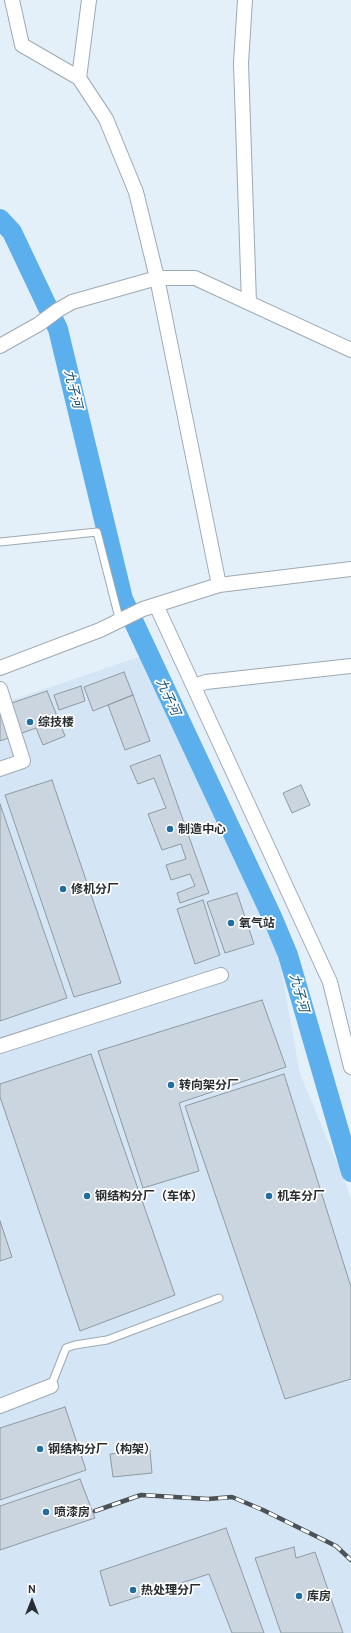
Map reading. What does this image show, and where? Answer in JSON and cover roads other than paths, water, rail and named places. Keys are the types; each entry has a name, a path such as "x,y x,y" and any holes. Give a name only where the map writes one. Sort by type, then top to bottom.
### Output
{"street":[{"path":"12,0 22,45 79,78 106,119 136,192 156,278 219,585"},
{"path":"79,78 89,0"},
{"path":"245,0 241,63 249,303"},
{"path":"0,346 39,324 72,302 156,278 195,278 351,350"},
{"path":"0,668 120,622 150,607 219,585 351,569"},
{"path":"150,607 194,686 330,982 351,1067"},
{"path":"194,686 214,681 351,666"},
{"path":"0,690 23,762 0,769"},
{"path":"0,1046 221,975"},
{"path":"0,1406 51,1386"}],"lane":[{"path":"0,542 97,532 120,622"},
{"path":"51,1386 66,1348 75,1345 107,1340 219,1298"}],"waterway":[{"name":"九子河","path":"0,219 12,232 58,329 123,599 273,919 288,955 351,1172"}],"railway":[{"path":"95,1511 141,1495 208,1499 232,1497 263,1510 336,1546 351,1560"}],"place":[{"name":"综技楼","path":"30,722"},
{"name":"制造中心","path":"170,829"},
{"name":"修机分厂","path":"63,889"},
{"name":"氧气站","path":"231,923"},
{"name":"转向架分厂","path":"171,1085"},
{"name":"钢结构分厂（车体）","path":"87,1196"},
{"name":"机车分厂","path":"269,1196"},
{"name":"钢结构分厂（构架）","path":"40,1449"},
{"name":"喷漆房","path":"46,1512"},
{"name":"热处理分厂","path":"133,1590"},
{"name":"库房","path":"299,1596"}]}
